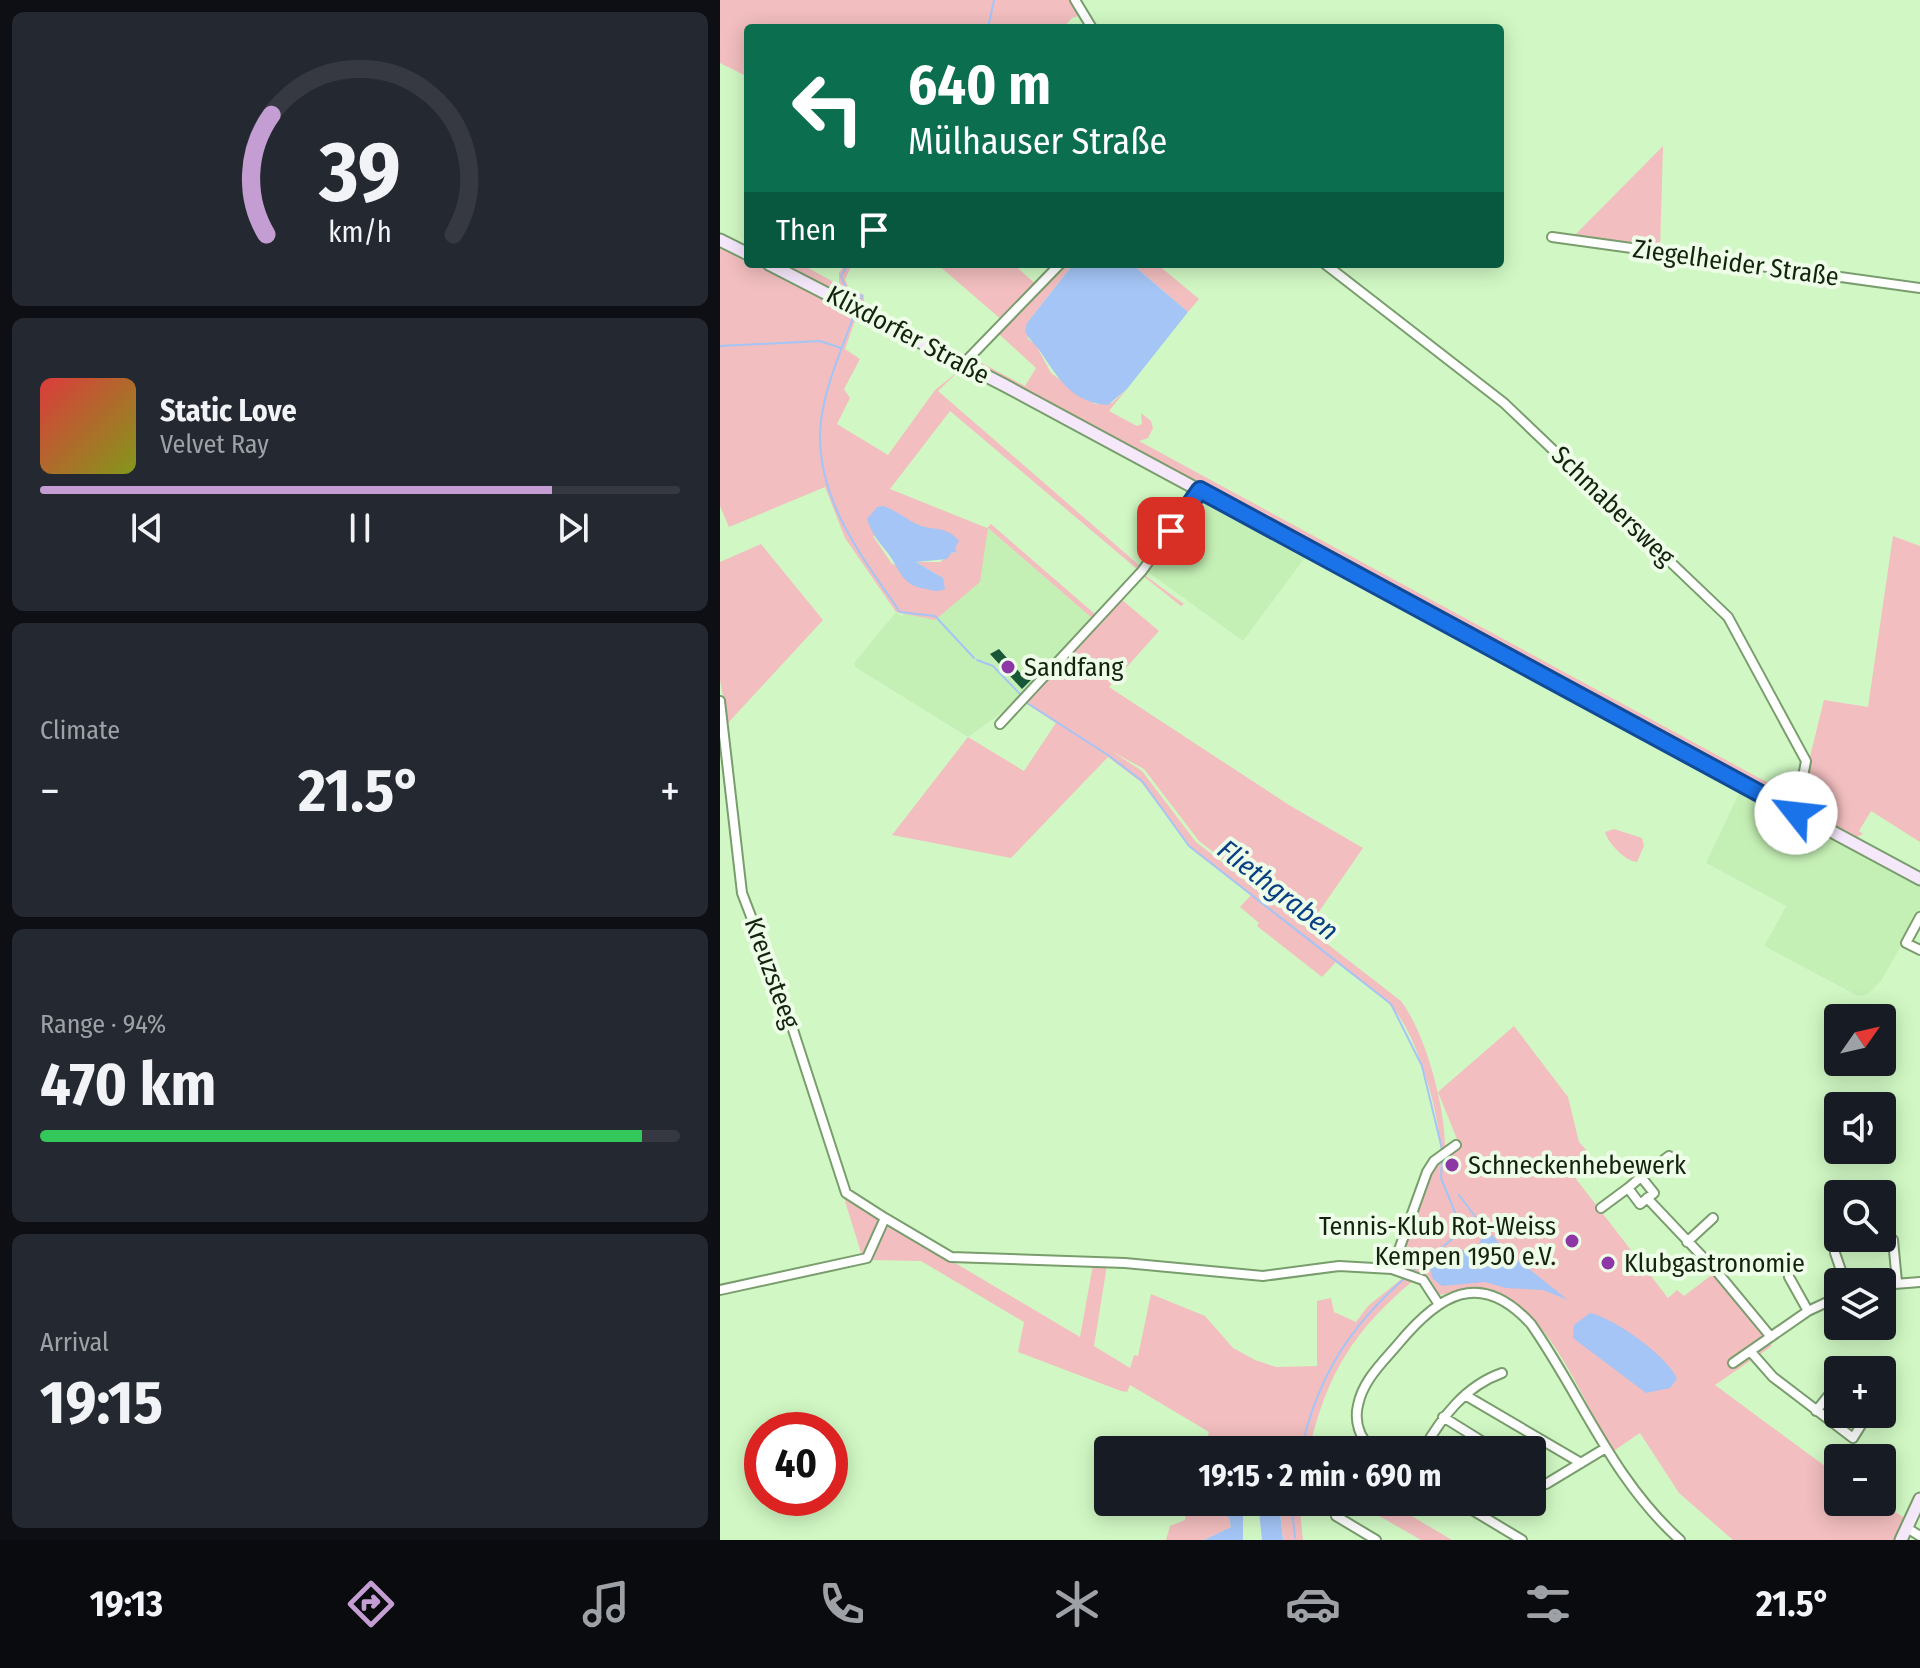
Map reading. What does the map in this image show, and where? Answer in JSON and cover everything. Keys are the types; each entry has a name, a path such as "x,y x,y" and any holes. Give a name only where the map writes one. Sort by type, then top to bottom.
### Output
{"street":[{"path":"1075,0 1090,24"},
{"name":"Ziegelheider Straße","path":"1552,237 1920,288"},
{"path":"720,240 744,252"},
{"name":"Klixdorfer Straße","path":"777,268 964,363 1920,879"},
{"path":"964,363 1056,268"},
{"name":"Schmabersweg","path":"1330,268 1504,403 1728,617 1806,761 1796,813"},
{"path":"1000,724 1142,571 1200,490"},
{"name":"Kreuzsteeg","path":"720,701 742,893 785,1005 846,1193 951,1257 1125,1263 1263,1276 1339,1266 1392,1269 1423,1280 1438,1303"},
{"path":"1920,917 1906,943 1920,950"},
{"path":"1392,1269 1427,1172 1434,1161 1456,1145"},
{"path":"1601,1208 1669,1156"},
{"path":"1628,1188 1640,1204 1654,1193 1641,1177"},
{"path":"1647,1198 1771,1337"},
{"path":"720,1290 867,1258 885,1218"},
{"path":"1687,1242 1713,1218"},
{"path":"1894,1252 1897,1282 1920,1282"},
{"path":"1835,1253 1840,1268"},
{"path":"1789,1277 1808,1311"},
{"path":"1361,1436 1357,1407 1361,1395 1369,1379 1417,1320 1438,1303 1456,1295 1480,1292 1503,1299 1520,1311 1540,1336 1604,1449 1639,1499 1680,1540"},
{"path":"1733,1363 1808,1311 1824,1304"},
{"path":"1751,1352 1773,1377 1824,1417"},
{"path":"1431,1436 1443,1417 1465,1395 1488,1378 1502,1373"},
{"path":"1465,1395 1581,1463"},
{"path":"1816,1411 1824,1401"},
{"path":"1443,1417 1474,1436"},
{"path":"1839,1428 1853,1438 1859,1428"},
{"path":"1546,1484 1604,1449"},
{"path":"1901,1540 1920,1499"},
{"path":"1336,1516 1376,1540"},
{"path":"1482,1516 1522,1540"},
{"path":"1907,1528 1920,1536"}],"shaded area":[{"path":"720,0 1072,0 1079,16 1067,24 744,24 744,75 720,63"},
{"path":"1663,146 1660,250 1573,237"},
{"path":"720,249 744,256 744,268 769,268 857,315 845,349 860,359 844,389 850,398 837,424 888,455 935,390 959,371 938,391 1140,566 1191,494 1191,499 1139,570 1093,619 988,528 980,582 935,620 896,612 845,538 825,487 729,527 720,506","holes":["950,411 1137,569 1096,615 991,524 987,528 890,489","922,527 957,553 952,552 940,562 916,562 943,578 892,564 873,536"]},
{"path":"788,268 808,268 839,285 839,273 842,268 850,268 845,280 849,288 864,295 864,302"},
{"path":"942,268 1018,268 1037,285 1003,321"},
{"path":"1060,268 1070,268 1027,323 1028,339 1036,345 1051,373 1095,404 1112,403 1127,389 1109,411 1137,426 1142,424 1141,413 1151,421 1153,428 1148,438 1139,441 1796,798 1793,805 975,365 976,360 1025,386 1036,368 999,334"},
{"path":"1137,268 1162,268 1199,299 1188,312"},
{"path":"964,367 1191,492 961,369"},
{"path":"1199,497 1307,555 1243,641 1145,570"},
{"path":"988,528 1093,619 1021,699 968,737 855,667 854,663 896,612 902,616"},
{"path":"1893,536 1920,546 1920,842 1871,811 1859,831 1863,834 1855,838 1798,805 1824,700 1868,707"},
{"path":"761,544 823,620 728,723 720,680 720,562"},
{"path":"1143,574 1184,604 1181,606"},
{"path":"1140,577 1121,599 1159,631 1109,687 1289,805 1363,848 1309,926 1199,841 1144,769 1113,752 1142,771 1196,842 1401,1001 1419,1032 1433,1073 1442,1114 1445,1151 1441,1152 1432,1096 1418,1054 1390,1005 1336,962 1322,977 1257,926 1259,923 1240,907 1251,895 1194,851 1141,782 1108,757 1011,858 892,835 968,737 1024,771 1056,723 1025,703"},
{"path":"1741,789 1920,885 1920,913 1881,981 1868,994 1858,996 1764,946 1786,906 1706,863"},
{"path":"1614,829 1642,838 1644,846 1637,862 1622,855 1610,841 1605,832"},
{"path":"1514,1026 1568,1097 1579,1142 1590,1154 1578,1163 1576,1179 1668,1298 1677,1290 1684,1296 1713,1274 1772,1346 1715,1385 1824,1465 1824,1516 1896,1516 1896,1512 1906,1519 1895,1540 1733,1540 1679,1493 1640,1433 1615,1450 1614,1454 1560,1355 1543,1330 1523,1309 1502,1294 1479,1287 1437,1295 1423,1276 1399,1268 1430,1172 1438,1159 1461,1149 1438,1092"},
{"path":"841,1188 846,1198 880,1219 870,1249 862,1256"},
{"path":"891,1225 1080,1337 1093,1265 1107,1265 1094,1346 1130,1368 1134,1355 1138,1356 1151,1294 1205,1316 1233,1348 1255,1360 1276,1367 1317,1366 1317,1301 1331,1298 1334,1312 1356,1322 1368,1306 1405,1276 1414,1280 1375,1317 1346,1355 1334,1376 1313,1436 1208,1436 1209,1432 1130,1385 1127,1392 1121,1391 1018,1352 1024,1322 921,1261 873,1260 884,1231"},
{"path":"1186,1516 1227,1516 1231,1527 1204,1540 1166,1540 1170,1526 1185,1520"},
{"path":"1281,1516 1300,1516 1303,1540 1283,1540"},
{"path":"1379,1516 1412,1516 1452,1540 1421,1540"}],"water":[{"path":"1070,268 1137,268 1188,312 1127,389 1108,405 1085,400 1067,387 1028,337 1025,331 1027,323"},
{"path":"884,506 924,527 944,530 959,541 955,548 957,553 952,552 947,559 916,562 943,578 945,589 936,591 917,587 902,576 867,519 877,507"},
{"path":"1487,1229 1504,1249 1568,1300 1543,1290 1506,1288 1485,1282 1442,1286 1433,1279 1430,1269 1454,1251 1476,1249"},
{"path":"1590,1313 1626,1330 1663,1360 1677,1379 1670,1388 1646,1393 1573,1338 1574,1325"},
{"path":"1227,1516 1243,1516 1243,1540 1204,1540 1231,1527"},
{"path":"1259,1516 1280,1516 1283,1540 1262,1540"}],"building":[{"name":"Sandfang","path":"999,649 1023,676 1027,672 1033,678 1022,689 990,654"}],"waterway":[{"path":"989,24 994,0"},
{"path":"846,268 841,276 846,289 862,296 861,300"},
{"name":"Fliethgraben","path":"854,315 832,373 821,419 822,459 835,506 858,550 900,612 935,616 974,658"},
{"path":"720,346 820,341 841,348"},
{"name":"Fliethgraben","path":"977,660 993,666 1021,695"},
{"name":"Fliethgraben","path":"1027,703 1108,755 1142,781 1189,846 1391,1004 1422,1066 1442,1149"},
{"name":"Fliethgraben","path":"1414,1270 1466,1228 1461,1227 1441,1178 1442,1161"},
{"path":"1459,1195 1477,1219 1467,1227"},
{"name":"Fliethgraben","path":"1305,1436 1317,1399 1338,1354 1368,1315 1406,1277"},
{"name":"Fliethgraben","path":"1293,1516 1295,1538"}],"place":[{"name":"Sandfang","path":"1008,667"},
{"name":"Schneckenhebewerk","path":"1452,1165"},
{"name":"Tennis-Klub Rot-Weiss Kempen 1950 e.V.","path":"1572,1241"},
{"name":"Klubgastronomie","path":"1608,1263"}],"route":[{"path":"1171,531 1200,490 1796,813"}]}
